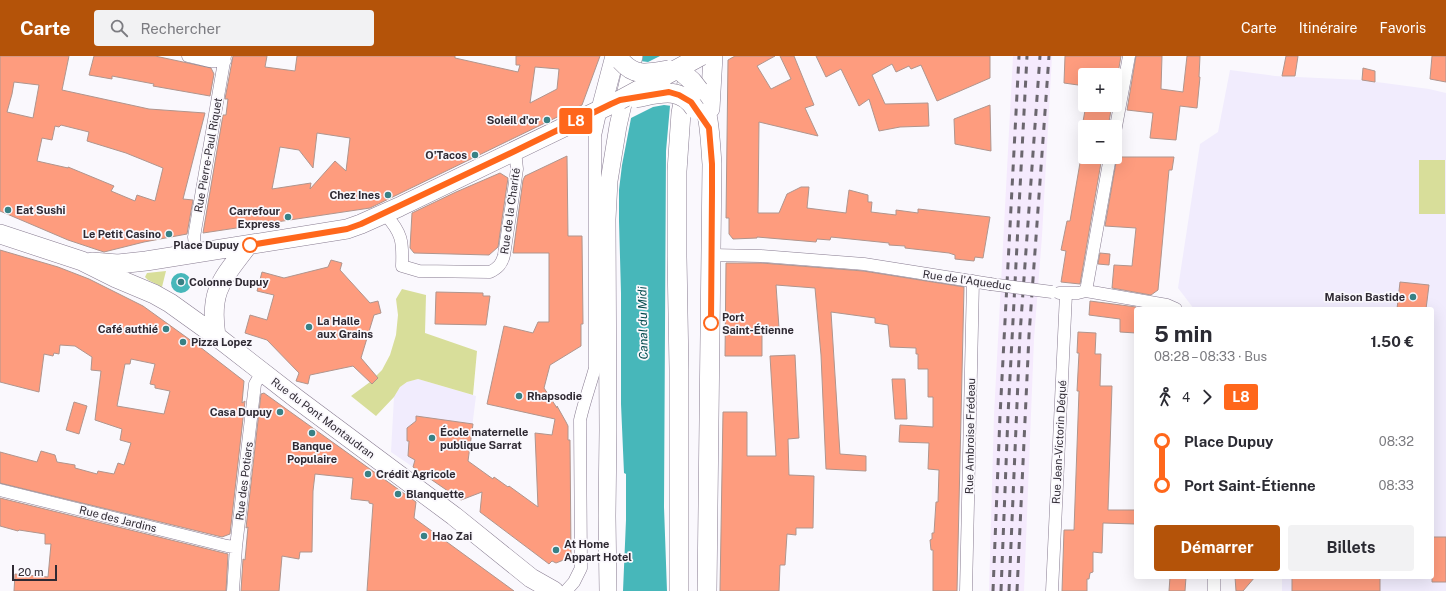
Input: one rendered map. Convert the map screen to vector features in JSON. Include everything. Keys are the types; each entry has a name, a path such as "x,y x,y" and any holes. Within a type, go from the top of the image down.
{"main road":[{"path":"679,591 677,150 681,113 693,56"},
{"path":"0,234 82,261 130,263 196,254 347,229 385,214 620,100 702,56"},
{"path":"709,128 713,56"},
{"path":"622,57 628,68 638,73 678,69 692,81 699,90 704,101 709,128 712,164 712,255 707,591"},
{"path":"601,108 622,57"},
{"path":"608,591 607,219 609,181 618,126 622,57"},
{"path":"620,100 669,92 679,95 691,102 709,128"},
{"path":"216,336 214,309 217,291 222,280 248,245"},
{"name":"Rue du Pont Montaudran","path":"82,261 116,278 154,294 216,336 454,516 531,578 554,591"}],"street":[{"path":"188,56 209,61 225,58"},
{"path":"1117,120 1129,56"},
{"name":"Rue Pierre-Paul Riquet","path":"196,254 194,237 225,58"},
{"path":"566,591 574,582 581,568 580,420 584,401 592,381 595,368 595,136 601,108"},
{"name":"Rue de la Charité","path":"385,214 398,230 400,236 402,266 419,271 490,272 498,268 504,255 517,169 515,151"},
{"path":"1086,291 1109,164"},
{"name":"Rue de l'Aqueduc","path":"712,255 761,256 864,264 990,284 1066,294 1086,291 1168,305 1172,307"},
{"name":"Rue Ambroise Frédeau","path":"966,591 973,281"},
{"name":"Rue Jean-Victorin Déqué","path":"1052,591 1066,294"},
{"name":"Rue des Potiers","path":"233,591 236,547 255,384 262,372"},
{"name":"Rue des Jardins","path":"0,490 236,547"},
{"path":"1214,579 1214,591"}],"shaded area":[{"path":"1013,56 1052,56 1042,236 1034,339 1024,591 989,591 994,415"},
{"path":"1230,70 1275,76 1362,80 1429,89 1446,93 1446,591 1282,591 1282,579 1434,579 1434,307 1192,307 1178,288 1200,144 1218,132"},
{"name":"École maternelle publique Sarrat","path":"418,379 476,396 463,499 461,500 391,452 394,397 400,387 407,382"}],"green space":[{"path":"1419,160 1445,160 1445,214 1419,214"},
{"path":"166,271 162,287 145,277 147,273"},
{"path":"402,289 426,295 425,333 477,351 473,395 418,379 407,382 400,387 394,397 376,416 351,396 370,382 382,370 390,355 396,335 398,315 396,299"}],"water":[{"name":"Canal du Midi","path":"643,56 680,56 670,106 666,151 664,507 667,591 623,591 626,474 624,473 621,404 619,190 622,165"},
{"path":"181,273 188,276 191,283 188,290 181,293 174,290 171,283 174,276"}],"pier":[{"path":"660,56 682,56 672,106 664,105 653,107 629,119 640,61 648,62"}],"building":[{"path":"0,56 69,56 62,90 149,109 205,113 183,199 193,200 187,234 144,242 104,252 68,240 0,211","holes":["14,82 39,85 33,118 7,112","61,125 89,132 87,141 126,153 163,168 155,201 137,195 135,201 111,191 114,186 68,167 37,161 42,138 52,140 55,126 59,127"]},
{"path":"94,56 155,56 211,68 214,74 210,96 153,86 154,84 112,76 112,79 89,75"},
{"path":"233,56 267,56 265,67 295,71 297,56 455,56 455,58 518,72 520,65 516,65 516,56 600,56 582,105 370,208 203,233 223,115 226,115 228,99 225,99","holes":["535,67 559,69 557,89 530,103","317,133 350,138 346,171 335,161 310,189 311,183 272,189 280,147 299,150 313,168"]},
{"path":"735,56 775,56 757,66 771,89 791,79 780,56 794,56 814,105 805,108 818,136 759,122 758,213 779,213 787,194 801,187 809,187 807,208 846,213 849,190 868,195 868,202 872,202 871,212 896,215 896,210 918,213 918,209 990,217 983,258 975,257 974,261 955,259 955,255 949,253 905,248 905,246 889,245 889,243 831,237 830,240 817,239 816,242 757,237 733,239 729,234 729,218 726,218 728,60"},
{"path":"816,56 990,56 990,78 937,101 921,65 911,69 909,66 896,72 892,64 872,75 885,104 928,103 929,126 900,127 879,131 869,99 859,106 841,69 826,77"},
{"path":"1065,56 1121,56 1119,68 1078,68 1078,85 1064,83"},
{"path":"1136,56 1162,56 1161,89 1183,92 1187,56 1200,56 1200,77 1197,108 1180,106 1176,140 1150,138 1153,113 1127,110"},
{"path":"1286,56 1298,56 1295,76 1282,76"},
{"path":"1432,56 1446,56 1446,82 1430,79"},
{"path":"1363,68 1375,71 1375,82 1362,80"},
{"path":"990,105 991,151 955,144 954,119"},
{"path":"1085,112 1111,112 1109,120 1083,120"},
{"name":"Rhapsodie","path":"567,156 568,236 582,236 583,324 581,324 581,346 550,365 544,388 557,408 557,406 568,426 568,440 570,440 571,554 566,554 566,559 556,563 552,561 549,564 480,512 482,492 461,500 413,467 415,460 408,456 409,441 407,441 407,428 416,421 416,416 473,424 468,461 493,479 494,477 508,487 509,486 538,507 535,433 552,435 555,419 487,404 504,326 533,333 538,322 549,322 549,253 513,253 523,180 525,176"},
{"path":"1122,157 1174,157 1172,170 1169,170 1158,290 1151,295 1112,288 1114,265 1132,266 1136,228 1105,226 1116,164 1122,164"},
{"path":"1080,164 1101,164 1080,284 1061,282 1066,251 1061,250 1067,221 1070,221"},
{"path":"500,173 508,178 498,247 489,255 414,253 410,248 412,213"},
{"path":"0,250 58,267 89,279 143,306 244,381 242,403 245,401 230,534 222,537 0,483 0,452 37,462 41,451 55,455 57,462 75,465 75,468 97,474 98,471 114,474 118,463 124,465 131,443 120,440 122,429 95,420 101,371 91,370 92,357 75,346 60,345 59,354 54,353 53,356 44,354 39,392 0,382","holes":["131,359 155,364 150,384 155,385 155,388 170,391 164,414 117,406 125,364 130,364"]},
{"path":"1100,253 1110,254 1109,265 1098,264"},
{"name":"La Halle aux Grains","path":"331,260 342,263 340,270 370,303 378,301 381,313 374,315 361,358 378,378 372,384 353,366 310,375 308,384 296,381 299,373 267,340 245,333 250,315 267,320 274,295 257,291 262,272 284,278 328,267"},
{"path":"726,263 761,263 863,271 964,287 957,591 933,591 933,550 931,550 930,540 932,539 932,533 934,533 936,502 938,502 939,470 928,469 929,443 899,442 900,425 933,427 933,397 928,397 928,369 918,369 918,354 916,354 916,348 890,347 888,325 875,323 875,318 831,312 840,454 866,456 866,471 826,469 821,355 815,288 776,285 779,328 762,329 762,356 725,356"},
{"name":"Maison Bastide","path":"1400,282 1429,285 1426,307 1397,307"},
{"path":"436,292 483,293 483,296 490,296 486,325 435,324"},
{"path":"1090,301 1136,307 1134,307 1134,333 1120,332 1120,319 1089,315"},
{"path":"1078,332 1096,333 1095,354 1101,354 1100,386 1112,386 1108,510 1134,510 1134,524 1103,523 1102,553 1093,552 1093,572 1090,573 1089,579 1087,579 1087,591 1062,591 1064,530 1074,530 1079,391 1077,391 1079,353 1077,353"},
{"path":"795,355 799,438 788,439 789,475 814,476 813,528 796,528 796,535 787,534 785,565 780,565 779,591 720,591 723,412 747,412 747,456 776,456 770,356"},
{"path":"892,379 905,379 907,419 895,419"},
{"path":"264,393 416,502 414,518 514,591 367,591 373,504 369,503 369,501 351,499 353,478 315,474 313,491 312,552 300,552 299,559 282,556 279,591 241,591 243,559 245,560 248,527 246,528 261,394"},
{"path":"74,402 87,406 79,434 66,430"},
{"path":"0,498 228,554 226,591 14,591 15,574 48,577 51,544 45,544 45,534 18,531 0,526"},
{"path":"1434,537 1446,537 1446,582 1432,582 1432,579 1434,579"},
{"path":"1170,579 1186,579 1185,591 1169,591"},
{"path":"1235,579 1253,579 1243,591 1236,591"},
{"path":"1292,579 1380,579 1380,591 1292,591"}],"railway":[{"path":"993,591 1000,416 1019,56"},
{"path":"1001,591 1008,415 1027,56"},
{"path":"1009,591 1020,334 1040,56"},
{"path":"1017,591 1029,335 1049,56"}],"bus line":[{"name":"L8","path":"250,245 347,229 361,224 515,151 601,108 620,100 669,92 679,95 691,102 709,128 712,164 711,323"}],"place":[{"name":"Soleil d'or","path":"547,120"},
{"name":"O'Tacos","path":"475,155"},
{"name":"Chez Ines","path":"388,195"},
{"name":"Eat Sushi","path":"8,210"},
{"name":"Carrefour Express","path":"288,217"},
{"name":"Le Petit Casino","path":"169,234"},
{"name":"Place Dupuy","path":"250,245"},
{"name":"Colonne Dupuy","path":"181,282"},
{"name":"Maison Bastide","path":"1413,297"},
{"name":"Port Saint-Étienne","path":"711,323"},
{"name":"La Halle aux Grains","path":"309,327"},
{"name":"Café authié","path":"166,329"},
{"name":"Pizza Lopez","path":"183,342"},
{"name":"Rhapsodie","path":"519,396"},
{"name":"Casa Dupuy","path":"280,412"},
{"name":"Banque Populaire","path":"312,433"},
{"name":"École maternelle publique Sarrat","path":"432,438"},
{"name":"Crédit Agricole","path":"368,474"},
{"name":"Blanquette","path":"398,494"},
{"name":"Hao Zai","path":"424,536"},
{"name":"At Home Appart Hotel","path":"556,550"}]}
